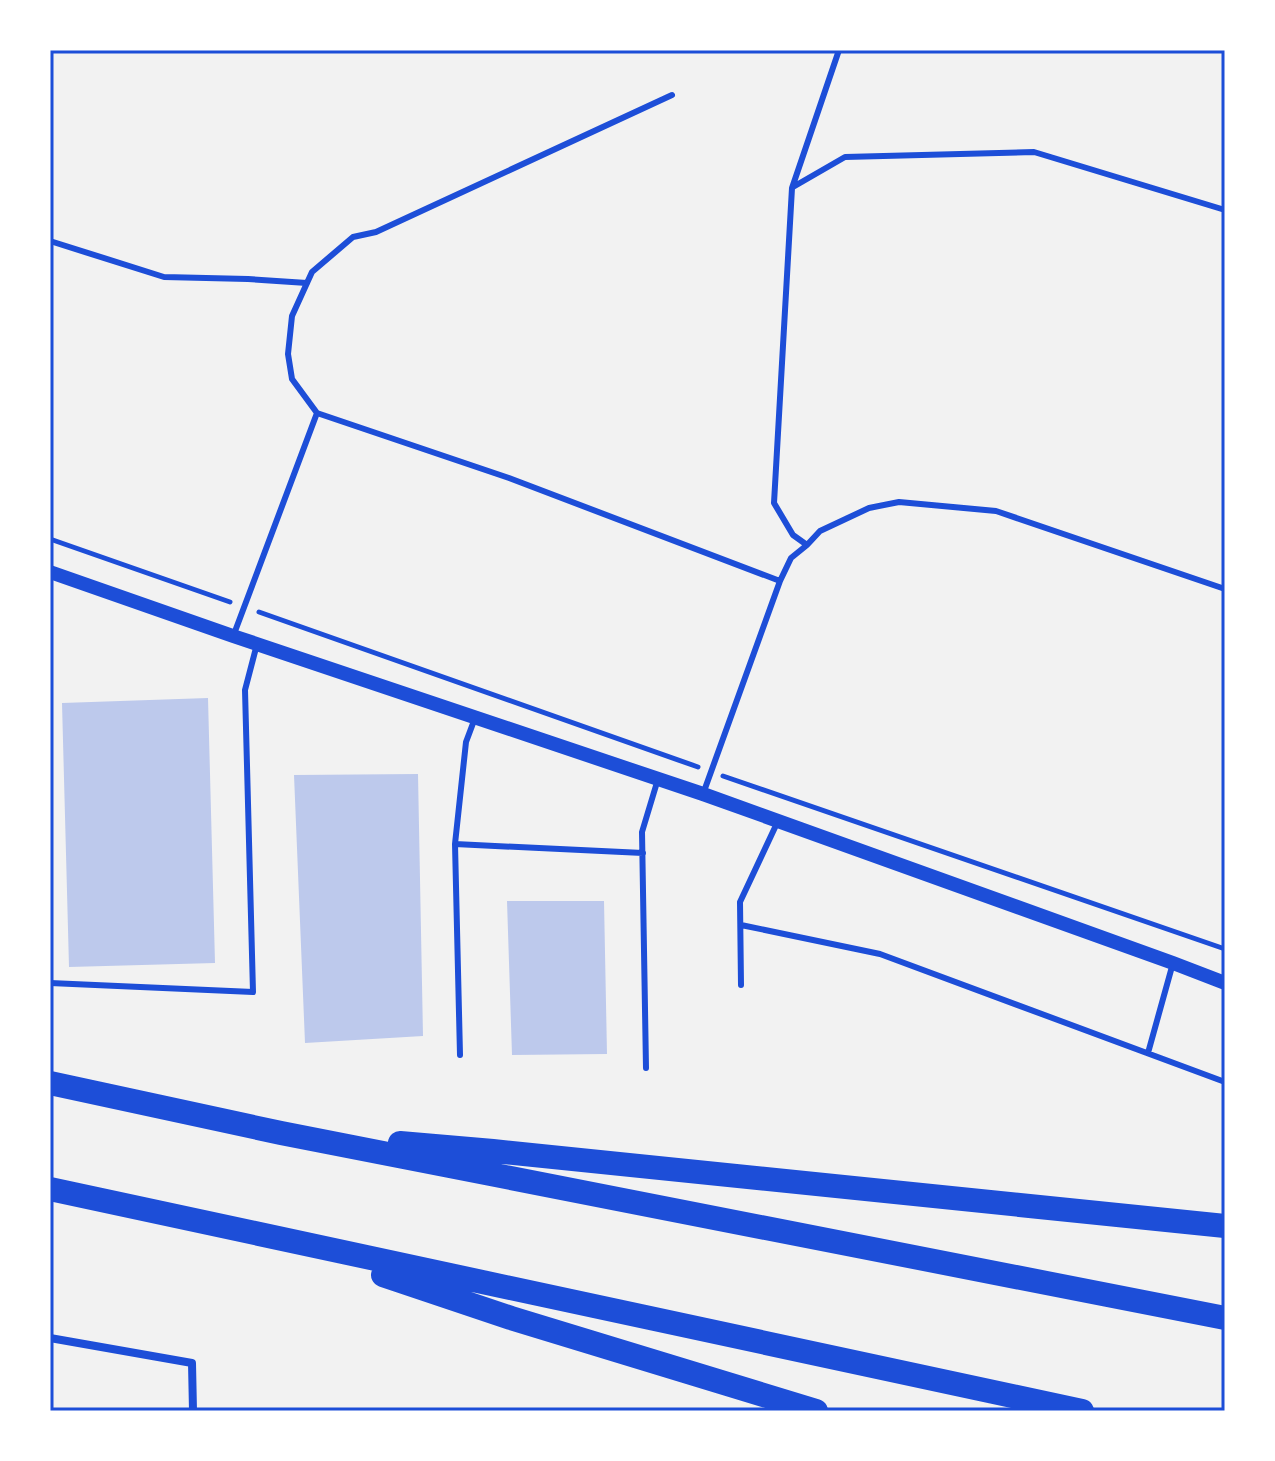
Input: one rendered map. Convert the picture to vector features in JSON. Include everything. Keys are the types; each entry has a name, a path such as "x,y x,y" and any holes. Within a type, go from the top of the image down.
{"highway":[{"path":"50,1083 281,1133 1225,1318"},
{"path":"281,1133 493,1151 1225,1226"},
{"path":"50,1189 1082,1411"},
{"path":"267,1236 511,1318 816,1411"}],"street":[{"path":"50,572 703,794 1225,983"},
{"path":"1173,963 1225,977"},
{"path":"50,1338 192,1363 193,1411"}],"lane":[{"path":"807,545 793,535 774,503 792,188 839,50"},
{"path":"672,95 376,232 353,237 312,272 292,316 288,354 292,379 317,413 509,478 780,581"},
{"path":"792,188 845,157 1034,152 1225,210"},
{"path":"50,241 164,277 307,283"},
{"path":"233,636 317,413"},
{"path":"703,794 791,558 820,531 869,508 899,502 996,511 1225,589"},
{"path":"50,983 253,992 245,690 257,644"},
{"path":"460,1055 455,844 466,742 475,718"},
{"path":"646,1068 642,832 658,779"},
{"path":"741,985 740,902 778,821"},
{"path":"455,844 643,853"},
{"path":"741,925 880,954 1225,1082"},
{"path":"1148,1053 1173,963"}],"path":[{"path":"50,539 1225,949"}],"building":[{"path":"208,698 215,963 69,967 62,703"},
{"path":"418,774 423,1036 305,1043 294,775"},
{"path":"507,901 604,901 607,1054 512,1055"}]}
